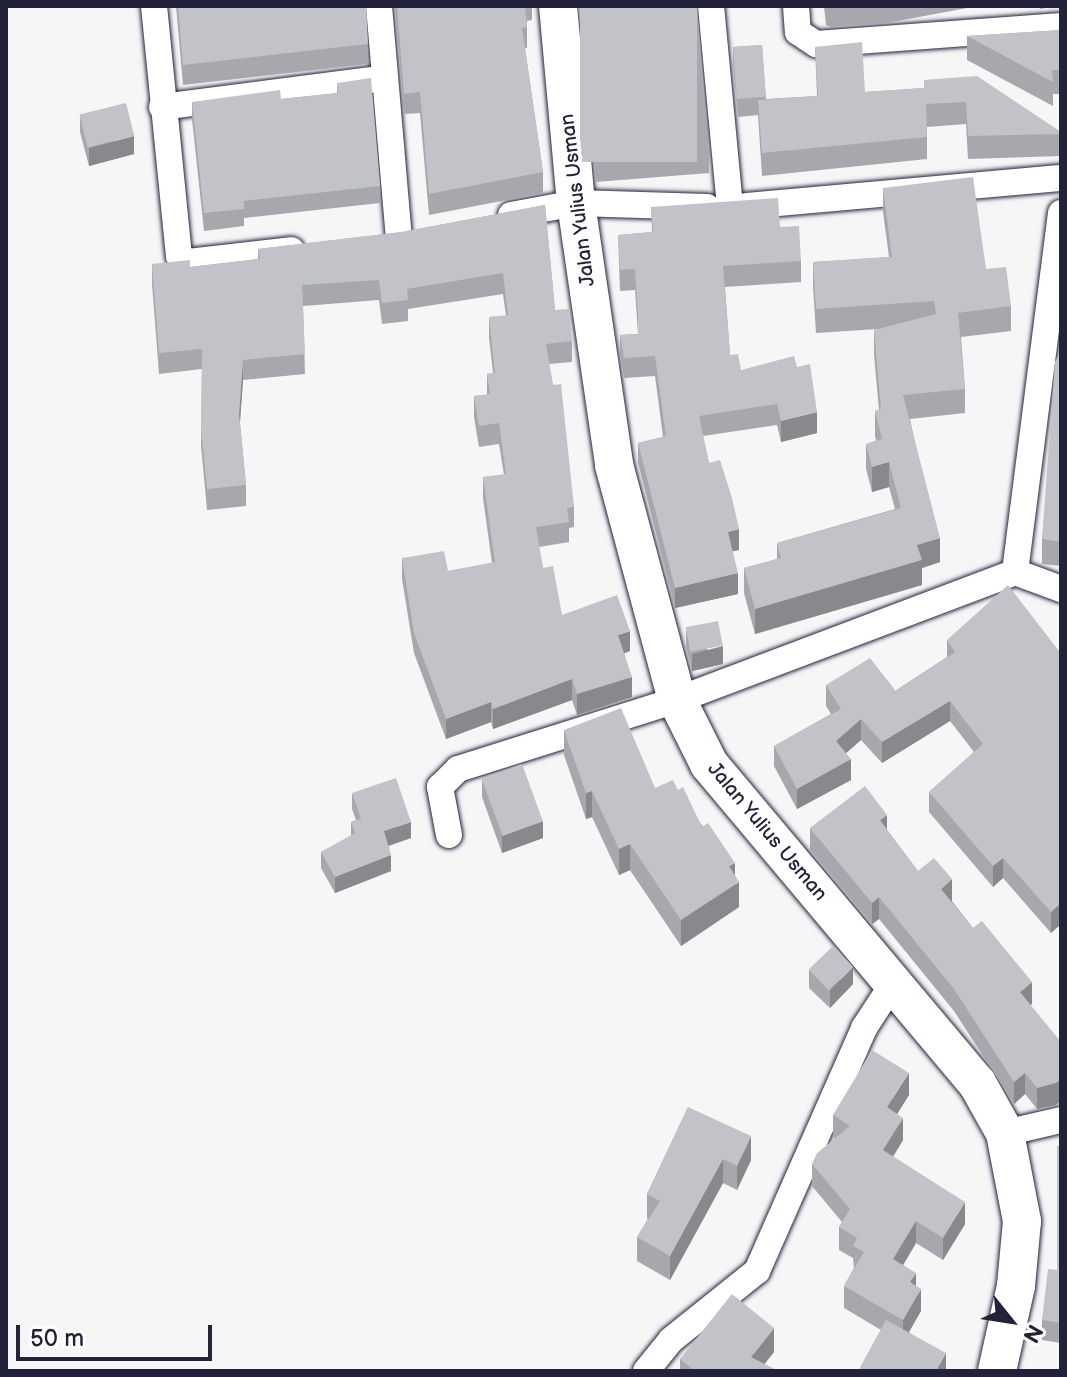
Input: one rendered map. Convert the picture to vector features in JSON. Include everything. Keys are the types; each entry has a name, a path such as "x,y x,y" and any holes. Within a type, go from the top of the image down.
{"street":[{"path":"154,6 162,107 182,259 322,246"},
{"path":"379,6 399,237"},
{"name":"Jalan Yulius Usman","path":"558,6 576,203 614,465 677,700 709,764 977,1083 1005,1133 1022,1221 1016,1286 997,1371"},
{"path":"711,6 730,207"},
{"path":"796,6 798,32 816,44 1061,26"},
{"path":"162,107 385,78"},
{"path":"487,220 576,203 730,207 1061,178"},
{"path":"1015,572 1061,213"},
{"path":"368,240 428,231"},
{"path":"449,835 440,801 445,777 526,745 677,700 1015,572 1061,589"},
{"path":"646,1371 671,1340 757,1271 864,1028 894,982"},
{"path":"1005,1133 1061,1120"}],"building":[{"path":"178,6 366,6 368,44 183,65"},
{"path":"397,6 525,6 527,27 522,28 543,172 429,194 420,92 404,94"},
{"path":"580,6 697,6 697,162 580,162"},
{"path":"1061,30 1061,70 1052,70 1053,82 967,36"},
{"path":"862,42 865,92 924,88 924,80 977,76 1061,134 968,136 966,102 926,104 927,137 762,153 758,100 818,96 815,47"},
{"path":"762,45 766,97 737,99 733,47"},
{"path":"371,78 380,186 244,201 244,209 204,213 192,102 280,90 281,99 338,93 337,83"},
{"path":"126,103 134,136 88,148 79,115"},
{"path":"973,177 986,269 1006,267 1011,306 958,313 965,389 903,395 940,538 917,545 922,560 755,609 744,568 781,558 777,543 901,508 889,462 872,467 866,444 882,439 875,411 881,409 874,330 936,314 934,301 816,309 813,262 892,257 883,188"},
{"path":"778,198 780,227 799,226 801,261 723,266 730,355 738,354 741,370 794,356 797,367 810,364 817,412 781,421 777,404 699,416 709,463 720,460 732,498 739,529 728,532 738,573 675,588 638,443 666,436 655,356 624,358 620,335 638,334 638,317 635,269 620,270 618,235 653,232 651,207"},
{"path":"545,205 555,310 569,309 572,341 546,344 553,385 561,384 574,507 567,508 569,522 536,527 543,568 553,566 562,615 617,595 630,631 618,635 632,677 577,694 572,679 493,709 491,702 446,719 414,633 402,558 444,551 448,571 495,562 483,477 506,474 499,423 479,426 474,396 490,394 487,374 495,373 489,317 508,315 503,273 407,289 408,300 382,303 379,280 302,285 305,354 243,360 239,414 246,485 207,489 201,426 202,349 159,353 152,264 190,260 190,267 260,259 258,249 402,232"},
{"path":"1061,351 1061,542 1042,539 1055,362"},
{"path":"1008,585 1061,650 1061,903 1051,912 1003,858 993,866 929,792 983,744 950,701 882,742 861,719 836,741 851,759 797,789 774,746 841,709 826,685 870,658 895,690 891,694 955,652 947,640"},
{"path":"718,621 723,646 690,652 686,627"},
{"path":"621,708 655,788 673,780 678,790 683,787 702,827 708,823 735,863 729,866 739,882 681,920 630,844 619,849 592,791 586,793 564,730"},
{"path":"522,764 543,821 502,836 482,779"},
{"path":"396,778 411,822 384,831 391,855 335,877 321,852 355,833 351,822 361,819 352,793"},
{"path":"865,786 887,815 880,820 918,871 934,858 952,879 941,889 973,928 982,921 1032,982 1020,992 1061,1042 1061,1079 1056,1083 1037,1088 1025,1073 1014,1082 954,989 879,897 872,903 810,828"},
{"path":"833,946 853,967 829,990 809,970"},
{"path":"872,1050 909,1073 887,1107 903,1118 883,1150 965,1202 943,1238 916,1221 893,1259 916,1273 910,1282 921,1289 903,1320 844,1286 864,1252 853,1246 857,1238 839,1227 850,1209 812,1164 817,1153 850,1126 833,1115"},
{"path":"688,1107 751,1136 737,1166 723,1159 670,1256 637,1237 660,1201 647,1194"},
{"path":"1057,1146 1061,1146 1061,1323 1042,1320 1048,1269 1057,1270"},
{"path":"732,1294 774,1328 751,1357 778,1371 695,1371 680,1359"},
{"path":"886,1320 946,1353 936,1371 858,1371"}]}
